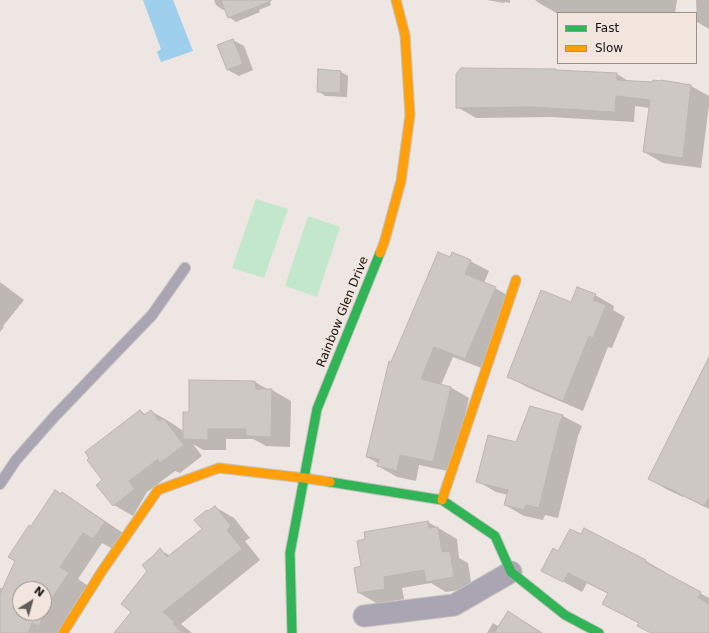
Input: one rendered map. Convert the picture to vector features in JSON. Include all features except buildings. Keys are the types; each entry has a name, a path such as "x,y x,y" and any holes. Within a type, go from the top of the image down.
{"street":[{"name":"Rainbow Glen Drive","path":"292,633 290,553 317,409 384,243 401,181 410,115 405,35 396,0"},
{"path":"442,500 516,280"},
{"path":"63,633 102,571 158,490 219,468 304,478 442,500 495,536 511,572 565,615 599,633"},
{"path":"364,616 454,605 511,572"}],"lane":[{"path":"0,484 16,460 49,422 152,315 185,268"}],"green space":[{"path":"256,199 288,209 264,278 232,268"},
{"path":"308,216 340,227 317,297 285,286"}],"water":[{"path":"143,0 173,0 193,51 161,62 157,52 161,49"}],"traffic: fast":[{"path":"292,633 290,553 317,409 380,253"},
{"path":"330,482 442,500 495,536 511,572 565,615 599,633"}],"traffic: slow":[{"path":"380,253 401,181 410,115 405,35 396,0"},
{"path":"442,500 516,280"},
{"path":"63,633 102,571 158,490 219,468 330,482"}]}
